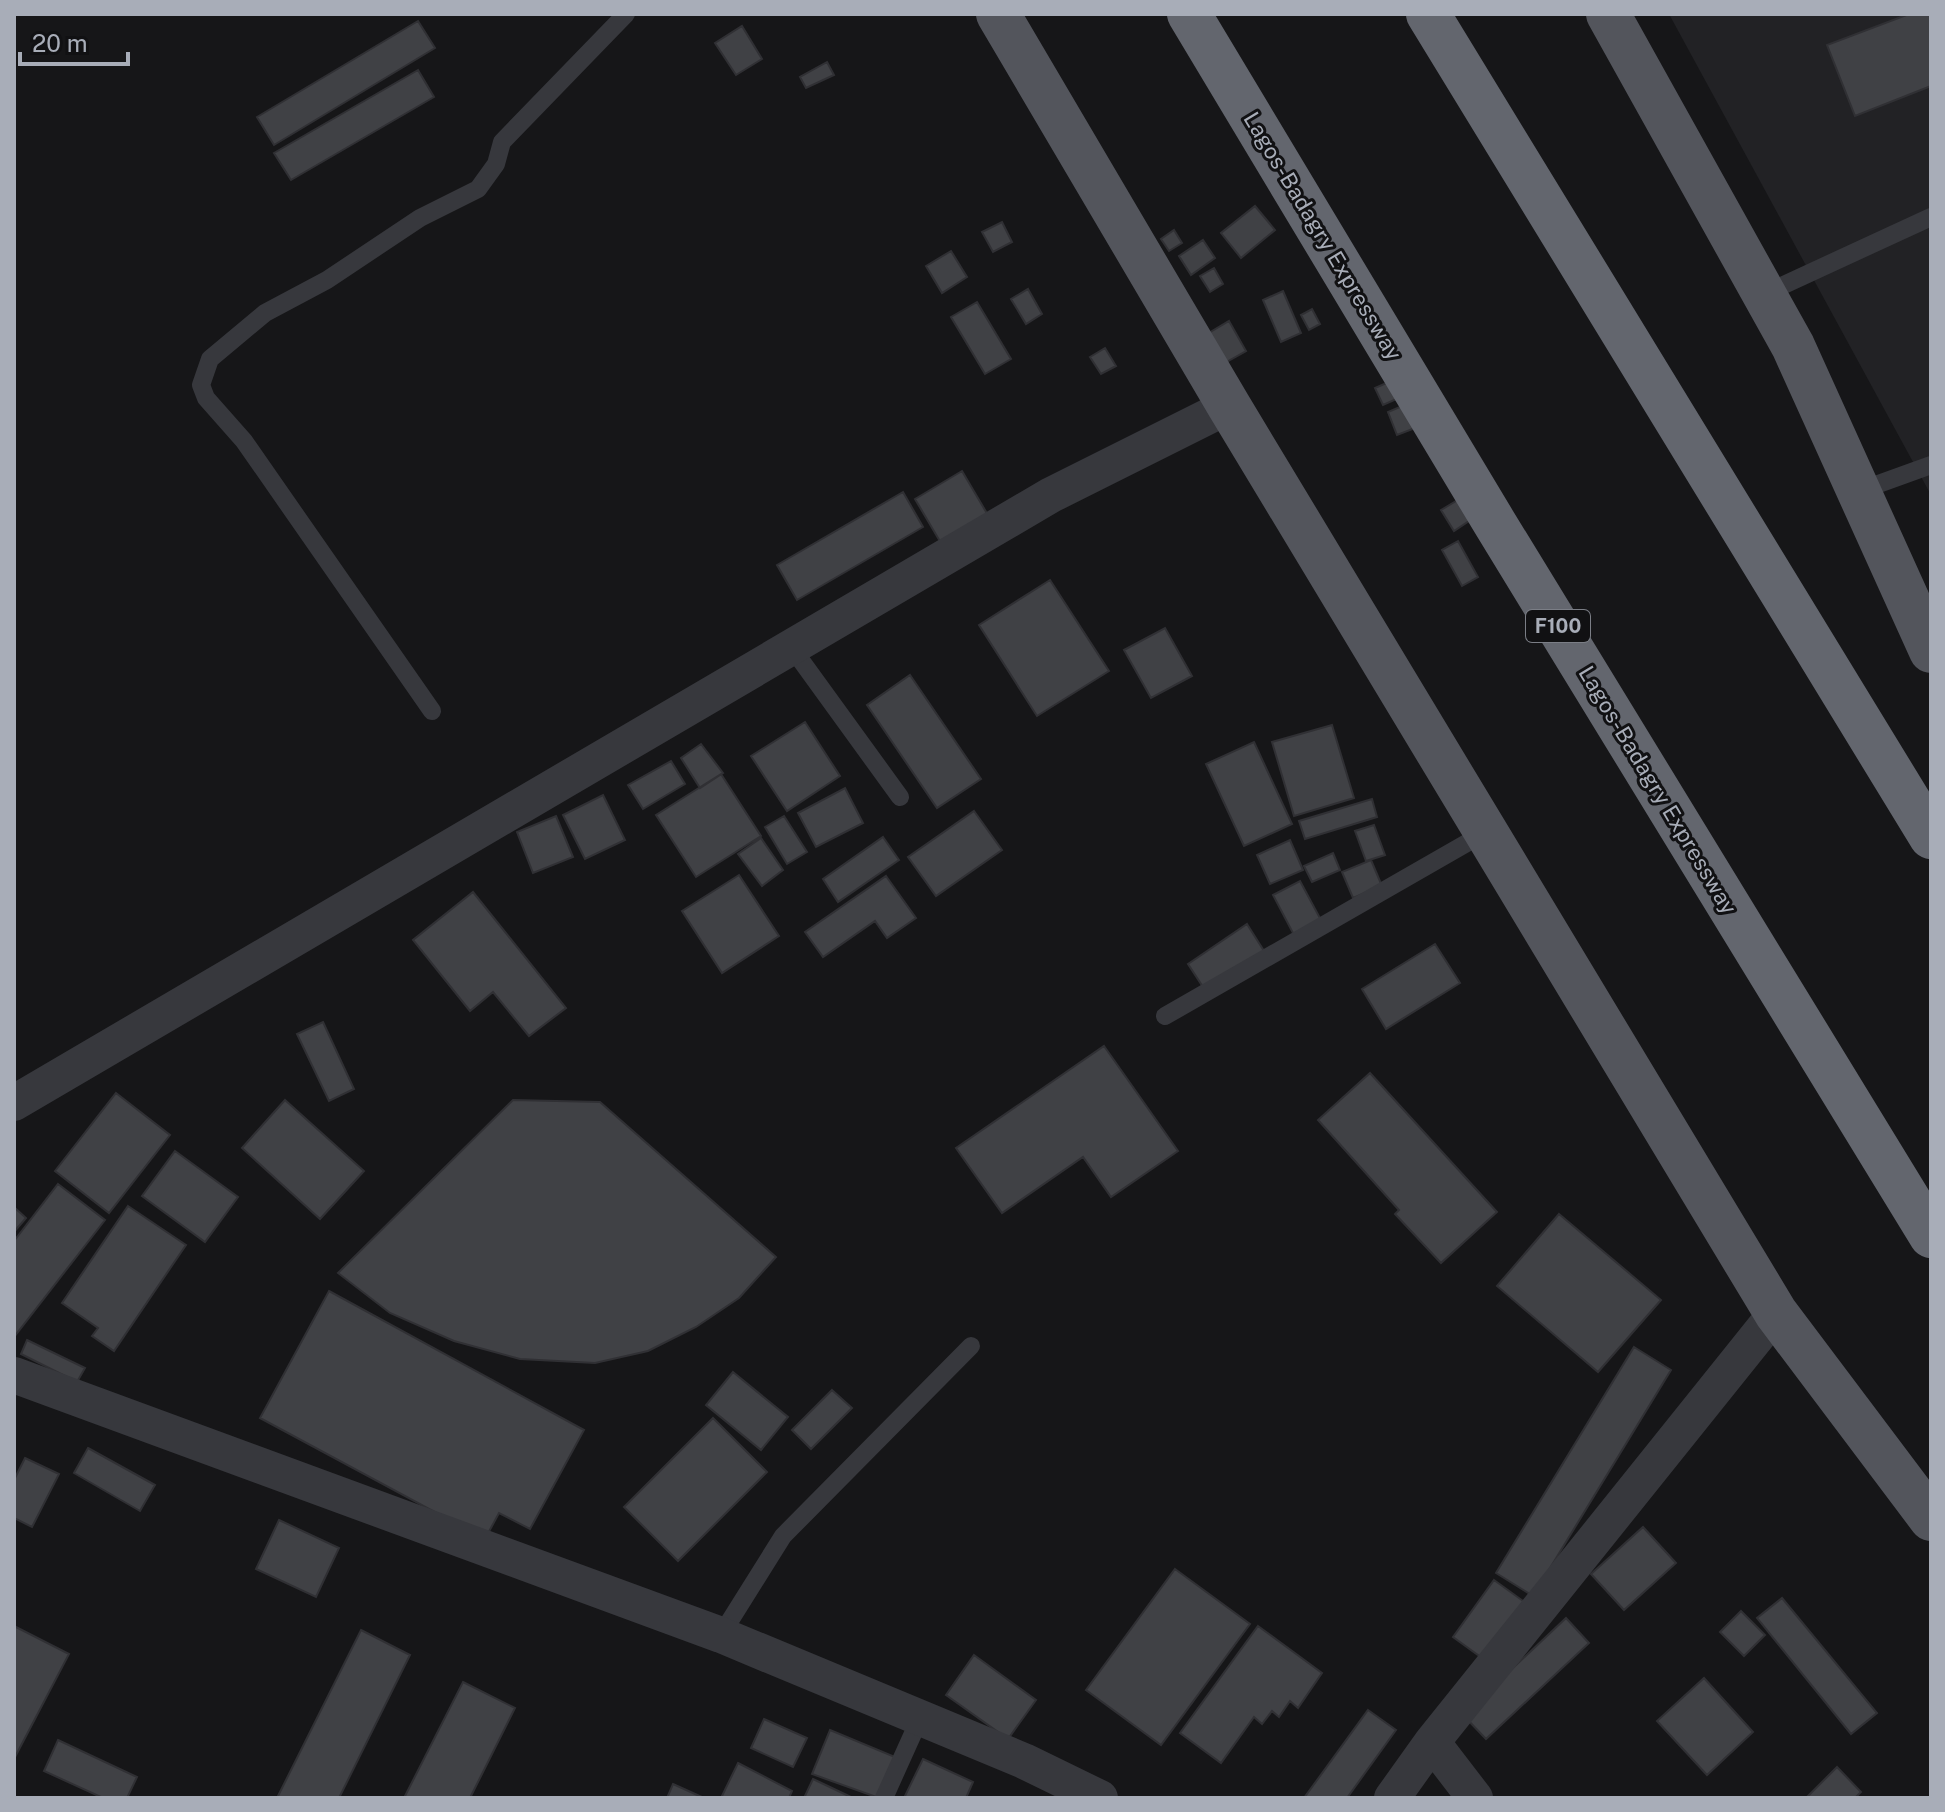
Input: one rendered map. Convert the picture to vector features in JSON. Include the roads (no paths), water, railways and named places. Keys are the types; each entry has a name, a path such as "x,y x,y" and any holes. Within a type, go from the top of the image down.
{"highway":[{"name":"Lagos-Badagry Expressway","path":"1189,14 1931,1236"},
{"path":"1428,14 1931,837"}],"main road":[{"path":"998,14 1229,406 1776,1313 1931,1519"},
{"path":"1608,14 1793,346 1931,651"}],"street":[{"path":"14,1103 1051,495 1229,406"},
{"path":"1392,1798 1432,1742 1776,1313"},
{"path":"14,1375 721,1635 1024,1761 1098,1798"},
{"path":"1432,1742 1475,1798"}],"lane":[{"path":"432,711 244,441 206,398 201,385 203,373 219,348 265,313 327,280 420,218 478,189 496,164 502,142 626,14"},
{"path":"1764,294 1931,217"},
{"path":"1859,491 1931,465"},
{"path":"792,648 900,797"},
{"path":"1165,1016 1486,832"},
{"path":"721,1635 783,1536 971,1346"},
{"path":"884,1798 920,1718"}]}
